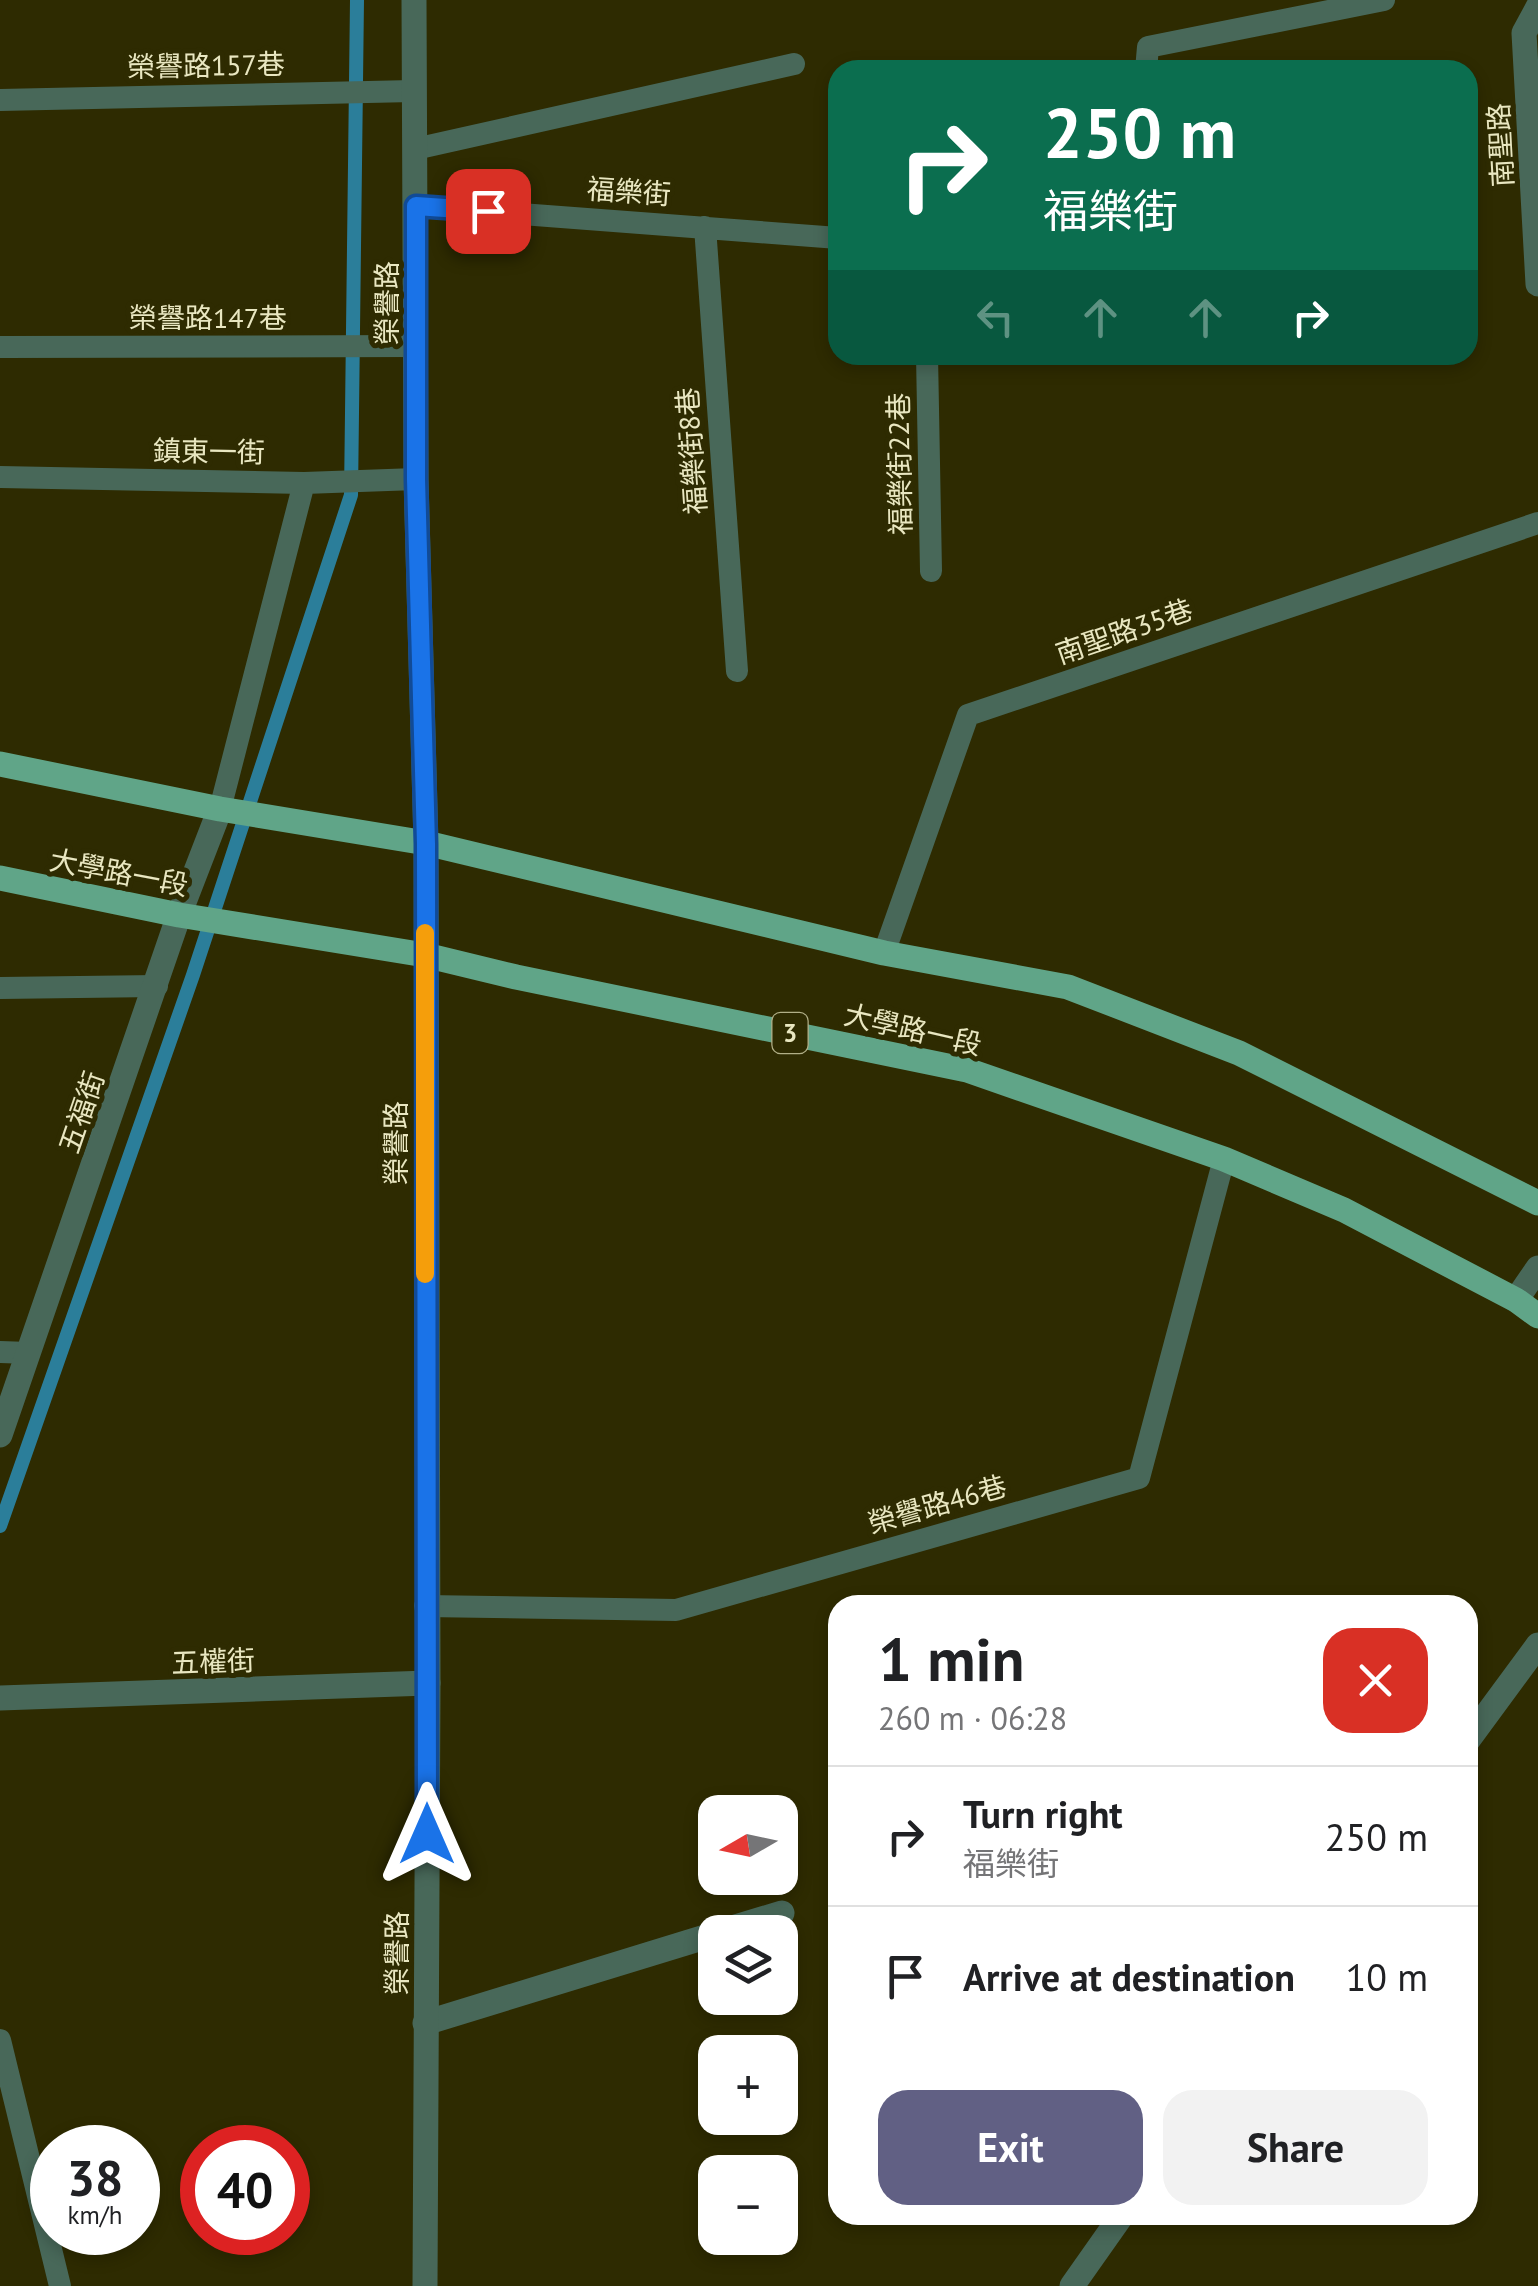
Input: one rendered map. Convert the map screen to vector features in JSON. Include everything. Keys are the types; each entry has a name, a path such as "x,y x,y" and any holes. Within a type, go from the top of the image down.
{"main road":[{"path":"0,764 220,809 426,844 884,953 1068,988 1239,1053 1538,1203"},
{"name":"大學路一段","path":"0,878 179,915 425,956 967,1070 1224,1159 1344,1210 1516,1300 1538,1316"}],"street":[{"name":"榮譽路","path":"414,0 416,479 426,844 425,2286"},
{"name":"南聖路","path":"1538,7 1524,33 1538,284"},
{"name":"五福街","path":"0,1435 179,915 220,809"},
{"path":"1516,1300 1538,1268"},
{"path":"1478,1726 1538,1645"},
{"name":"五權街","path":"0,1698 428,1683"},
{"path":"776,1915 782,1913"},
{"path":"425,2023 698,1939"},
{"path":"1072,2286 1115,2225"}],"lane":[{"path":"1147,60 1148,47 1384,0"},
{"path":"415,149 794,64"},
{"name":"榮譽路157巷","path":"0,100 413,91"},
{"name":"福樂街","path":"416,206 828,237"},
{"name":"福樂街8巷","path":"705,227 738,671"},
{"name":"榮譽路147巷","path":"0,347 416,346"},
{"name":"福樂街22巷","path":"927,365 931,571"},
{"name":"鎮東一街","path":"0,477 304,483 416,479"},
{"path":"220,809 304,483"},
{"name":"南聖路35巷","path":"884,953 968,715 1538,524"},
{"path":"0,988 156,986"},
{"name":"榮譽路46巷","path":"425,1606 676,1610 1139,1478 1224,1159"},
{"path":"0,1352 29,1353"},
{"path":"0,2040 60,2286"}],"waterway":[{"path":"0,1526 193,975 351,495 357,0"}],"slow traffic":[{"path":"425,933 425,1274"}],"route":[{"path":"427,1834 426,844 416,479 416,206 488,211"}]}
